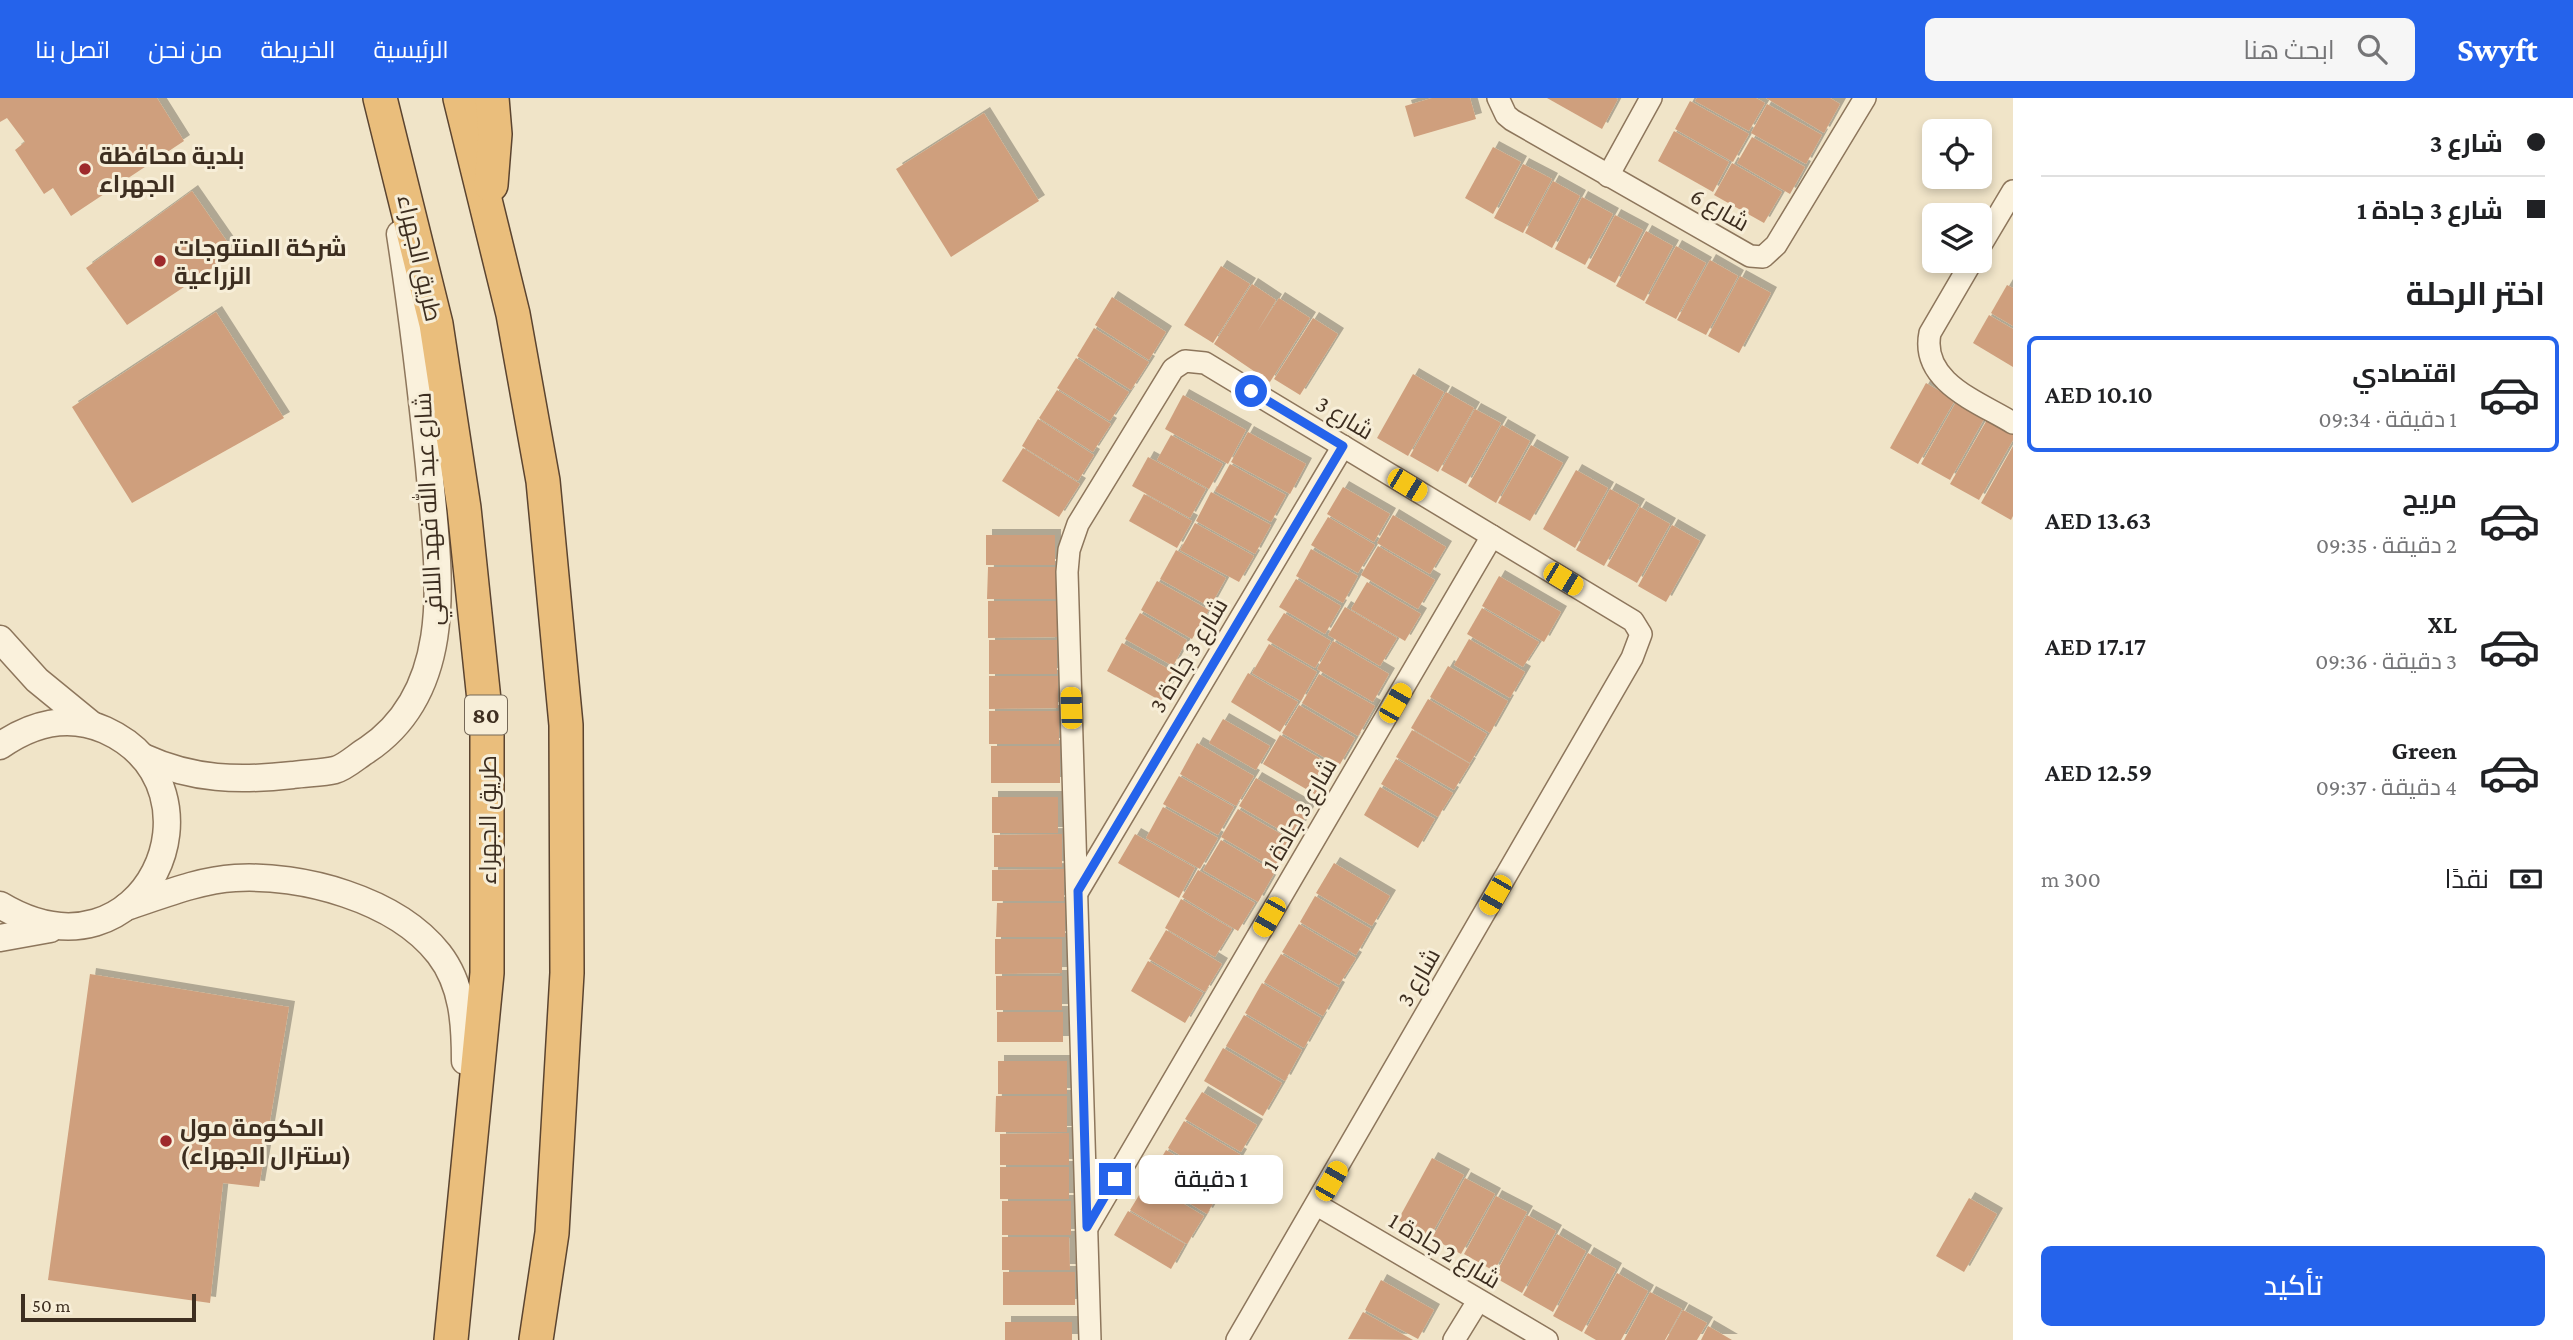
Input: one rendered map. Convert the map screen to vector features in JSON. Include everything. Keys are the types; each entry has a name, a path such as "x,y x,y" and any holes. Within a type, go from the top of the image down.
{"highway":[{"name":"طريق الجهراء","path":"379,98 436,324 464,508 487,729 487,973 451,1340"},
{"path":"460,98 513,314 543,481 566,725 567,973 552,1233 536,1340"},
{"path":"488,212 495,134 492,98"}],"street":[{"name":"شارع عبد الله فهد اللافي","path":"143,757 173,771 195,776 243,780 337,770 380,741 411,708 429,667 439,617 432,499 417,344 379,98"},
{"name":"شارع 6","path":"1498,98 1506,115 1512,120 1750,256 1763,257 1776,245 1865,98"},
{"path":"1608,176 1651,98"},
{"path":"1992,226 2013,191"},
{"path":"1965,273 1930,333 1930,358 1947,383 2013,423"},
{"name":"شارع 3","path":"1090,1340 1067,572 1069,550 1078,524 1173,369 1185,361 1205,363 1633,621 1641,634 1632,658 1237,1340"},
{"name":"شارع 3 جادة 3","path":"1078,891 1343,446"},
{"name":"شارع 3 جادة 1","path":"1087,1227 1493,536"},
{"path":"0,639 37,680 92,725 120,737 143,757 160,786 168,819 164,852 150,883 126,907 105,920 82,926 0,938"},
{"path":"0,746 22,730 57,722 92,725"},
{"path":"126,907 233,878 289,879 341,891 417,933 444,964 465,1017 463,1212"},
{"path":"0,905 26,921 57,928"},
{"name":"شارع 2 جادة 1","path":"1317,1205 1547,1340"},
{"path":"1454,1340 1478,1301"}],"building":[{"name":"بلدية محافظة الجهراء","path":"0,98 157,98 184,141 71,216 53,188 44,194 15,150 25,142 7,118 0,122"},
{"path":"1432,98 1470,98 1476,119 1414,137 1405,106"},
{"path":"1547,98 1616,98 1618,99 1602,129"},
{"path":"1697,98 1756,98 1765,103 1749,131 1695,101"},
{"path":"1766,98 1830,98 1840,104 1824,133"},
{"path":"1690,101 1749,134 1733,162 1675,129"},
{"path":"1767,104 1822,135 1806,164 1751,133"},
{"path":"984,113 1039,201 951,257 896,169"},
{"path":"1674,131 1729,162 1713,192 1658,161"},
{"path":"1752,137 1805,167 1790,194 1737,163"},
{"path":"1493,147 1521,162 1493,214 1465,198"},
{"path":"1732,163 1782,192 1764,223 1714,195"},
{"path":"1523,164 1552,179 1523,233 1494,218"},
{"path":"1553,181 1580,196 1552,248 1525,233"},
{"name":"شركة المنتوجات الزراعية","path":"192,191 235,253 127,325 86,268"},
{"path":"1582,197 1613,214 1585,265 1555,249"},
{"path":"1615,215 1643,230 1615,283 1587,268"},
{"path":"1646,231 1673,246 1644,301 1616,286"},
{"path":"1676,246 1706,263 1676,319 1645,303"},
{"path":"1710,260 1738,276 1706,335 1677,320"},
{"path":"1221,266 1250,284 1213,343 1184,325"},
{"path":"1740,276 1771,293 1739,353 1708,336"},
{"path":"1252,284 1276,300 1257,332 1279,298 1310,318 1270,382 1214,344"},
{"path":"2007,285 2013,288 2013,326 1991,313"},
{"path":"1112,297 1166,332 1149,360 1095,325"},
{"path":"216,312 284,418 132,503 72,407"},
{"path":"1989,315 2013,329 2013,367 1973,343"},
{"path":"1313,318 1338,334 1300,395 1274,379"},
{"path":"1094,328 1149,362 1131,390 1077,356"},
{"path":"1076,358 1129,392 1110,421 1057,388"},
{"path":"1413,374 1444,392 1408,456 1377,438"},
{"path":"1926,383 1955,400 1918,464 1890,448"},
{"path":"1057,390 1111,424 1093,452 1039,418"},
{"path":"1446,392 1474,408 1438,472 1410,456"},
{"path":"1183,395 1246,430 1228,464 1165,429"},
{"path":"1956,402 1984,419 1950,480 1921,464"},
{"path":"1475,409 1501,423 1466,484 1441,470"},
{"path":"1988,418 2013,432 2013,440 1979,500 1950,484"},
{"path":"1038,419 1094,455 1078,481 1022,446"},
{"path":"1502,425 1530,441 1496,503 1468,486"},
{"path":"1248,432 1306,464 1290,494 1231,462"},
{"path":"1171,435 1223,464 1209,489 1157,460"},
{"path":"1531,445 1563,463 1530,521 1498,503"},
{"path":"2013,446 2013,516 2011,520 1981,503"},
{"path":"1023,448 1080,484 1059,517 1002,481"},
{"path":"1148,457 1206,489 1190,518 1132,486"},
{"path":"1230,464 1286,495 1271,522 1215,491"},
{"path":"1576,470 1608,488 1575,548 1543,529"},
{"path":"1343,487 1390,514 1374,542 1327,514"},
{"path":"1610,489 1639,505 1604,566 1576,550"},
{"path":"1211,492 1271,525 1255,554 1196,521"},
{"path":"1144,494 1192,521 1177,548 1129,521"},
{"path":"1640,507 1670,524 1637,583 1607,566"},
{"path":"1393,515 1446,547 1430,574 1377,543"},
{"path":"1328,517 1375,545 1358,573 1311,545"},
{"path":"1195,523 1254,556 1239,582 1180,550"},
{"path":"1672,525 1700,541 1666,602 1638,586"},
{"path":"986,535 1055,535 1055,565 986,565"},
{"path":"1378,546 1435,580 1418,609 1361,575"},
{"path":"1311,549 1358,576 1343,603 1296,576"},
{"path":"1176,550 1226,578 1210,607 1160,579"},
{"path":"988,567 1056,567 1056,599 987,599"},
{"path":"1499,576 1561,612 1544,642 1482,606"},
{"path":"1296,579 1341,606 1325,634 1279,607"},
{"path":"1157,581 1209,610 1192,639 1141,610"},
{"path":"1367,582 1421,614 1405,641 1351,609"},
{"path":"988,601 1057,601 1057,637 988,638"},
{"path":"1345,607 1397,638 1380,666 1328,635"},
{"path":"1482,608 1539,642 1523,667 1467,634"},
{"path":"1140,613 1187,640 1173,666 1125,639"},
{"path":"1284,613 1331,641 1315,668 1267,640"},
{"path":"1469,639 1525,672 1510,698 1454,665"},
{"path":"989,640 1057,640 1057,674 989,674"},
{"path":"1333,641 1389,674 1373,702 1317,669"},
{"path":"1122,643 1176,673 1161,701 1107,671"},
{"path":"1269,644 1317,672 1301,701 1252,673"},
{"path":"1448,666 1508,701 1490,733 1430,697"},
{"path":"1248,673 1298,702 1280,732 1231,702"},
{"path":"1319,674 1375,706 1358,736 1302,703"},
{"path":"989,676 1058,676 1058,708 989,709"},
{"path":"1428,699 1487,734 1470,763 1411,728"},
{"path":"1299,705 1355,738 1339,766 1282,733"},
{"path":"989,711 1059,711 1059,744 989,744"},
{"path":"1223,719 1270,746 1256,770 1209,743"},
{"path":"1412,730 1470,764 1454,790 1396,757"},
{"path":"1280,735 1335,767 1318,796 1263,764"},
{"path":"1197,743 1254,776 1236,806 1180,774"},
{"path":"991,746 1060,746 1060,783 991,783"},
{"path":"1396,759 1453,793 1438,817 1381,784"},
{"path":"1179,776 1234,807 1218,835 1163,804"},
{"path":"1256,778 1310,809 1294,838 1239,806"},
{"path":"1380,787 1435,819 1418,848 1364,815"},
{"path":"992,797 1058,797 1058,833 992,833"},
{"path":"1163,807 1218,838 1200,869 1146,838"},
{"path":"1238,809 1291,840 1274,868 1221,837"},
{"path":"1062,834 1062,867 994,867 994,835"},
{"path":"1135,834 1195,868 1179,898 1118,863"},
{"path":"1221,840 1275,872 1258,902 1203,870"},
{"path":"1334,863 1390,896 1372,926 1316,893"},
{"path":"1064,869 1064,901 992,901 992,870"},
{"path":"1198,870 1255,903 1238,931 1182,897"},
{"path":"1315,896 1371,929 1356,955 1300,922"},
{"path":"1181,899 1232,929 1215,957 1165,928"},
{"path":"997,903 1065,903 1065,937 996,937"},
{"path":"1299,924 1356,958 1339,985 1282,952"},
{"path":"1166,930 1222,964 1205,992 1149,959"},
{"path":"995,939 1062,939 1062,973 995,974"},
{"path":"1281,954 1339,988 1323,1016 1264,982"},
{"path":"1148,961 1203,993 1185,1023 1131,991"},
{"name":"الحكومة مول (سنترال الجهراء)","path":"90,974 289,1007 259,1187 223,1183 210,1303 48,1280"},
{"path":"996,976 1062,976 1062,1010 996,1010"},
{"path":"1262,983 1321,1018 1304,1048 1245,1013"},
{"path":"997,1012 1063,1012 1063,1042 997,1042"},
{"path":"1244,1015 1302,1050 1285,1081 1226,1046"},
{"path":"1223,1048 1282,1083 1263,1116 1204,1081"},
{"path":"998,1061 1067,1061 1067,1094 998,1094"},
{"path":"1202,1092 1257,1125 1241,1152 1185,1119"},
{"path":"996,1096 1067,1096 1067,1132 995,1132"},
{"path":"1184,1121 1241,1155 1225,1182 1168,1148"},
{"path":"1069,1133 1069,1165 1000,1165 1000,1134"},
{"path":"1166,1150 1224,1184 1207,1214 1149,1179"},
{"path":"1432,1158 1464,1175 1430,1237 1398,1220"},
{"path":"1000,1167 1069,1167 1069,1199 1000,1199"},
{"path":"1465,1178 1495,1194 1461,1254 1432,1238"},
{"path":"1147,1182 1204,1216 1187,1244 1130,1210"},
{"path":"1496,1196 1527,1212 1494,1271 1464,1254"},
{"path":"1969,1198 1997,1214 1964,1272 1936,1256"},
{"path":"1002,1201 1071,1201 1071,1235 1002,1235"},
{"path":"1128,1211 1185,1244 1171,1269 1114,1235"},
{"path":"1527,1215 1556,1231 1522,1293 1494,1277"},
{"path":"1557,1234 1586,1251 1553,1312 1523,1295"},
{"path":"1002,1237 1069,1237 1070,1270 1002,1270"},
{"path":"1588,1253 1616,1269 1582,1332 1553,1316"},
{"path":"1003,1272 1075,1272 1075,1305 1003,1305"},
{"path":"1617,1273 1648,1291 1621,1340 1596,1340 1584,1333"},
{"path":"1381,1280 1434,1310 1418,1339 1365,1310"},
{"path":"1650,1292 1682,1309 1665,1340 1624,1340"},
{"path":"1683,1310 1707,1323 1697,1340 1666,1340"},
{"path":"1363,1312 1413,1340 1348,1339"},
{"path":"1005,1322 1072,1322 1072,1340 1005,1340"},
{"path":"1708,1326 1732,1340 1701,1340"}],"place":[{"name":"بلدية محافظة الجهراء","path":"85,169"},
{"name":"شركة المنتوجات الزراعية","path":"160,261"},
{"name":"الحكومة مول (سنترال الجهراء)","path":"166,1141"}],"route":[{"path":"1115,1179 1087,1227 1078,891 1343,446 1251,391"}]}
